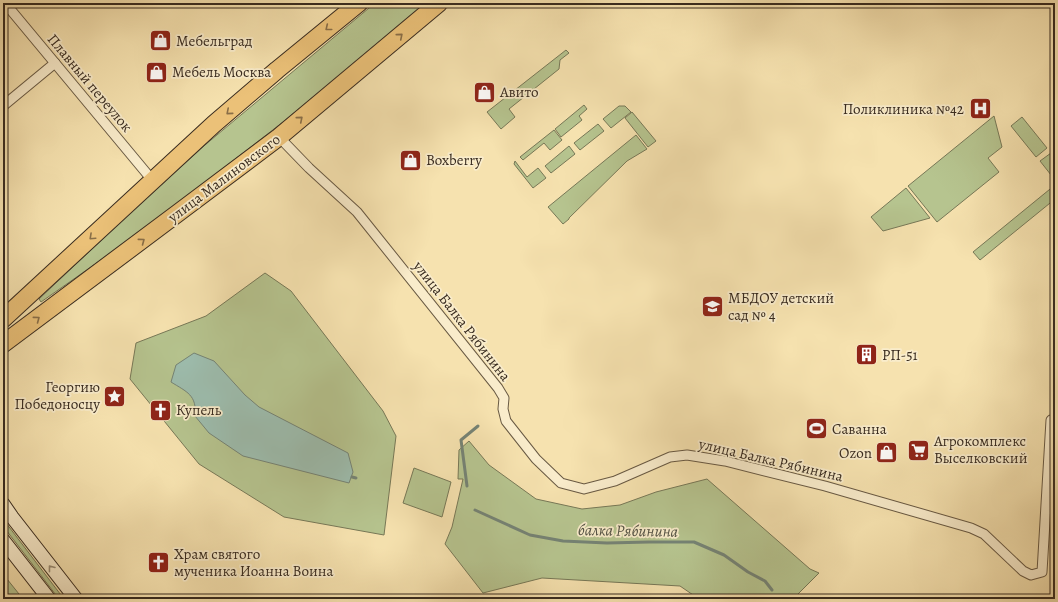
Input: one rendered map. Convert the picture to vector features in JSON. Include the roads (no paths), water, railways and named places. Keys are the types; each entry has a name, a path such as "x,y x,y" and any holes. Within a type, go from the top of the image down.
{"highway":[{"path":"3,319 214,124 359,3"},
{"name":"улица Малиновского","path":"4,347 278,137 439,3"}],"main road":[{"path":"3,504 76,599"},
{"path":"3,540 49,599"}],"street":[{"name":"Плавный переулок","path":"5,3 153,181"},
{"path":"3,106 55,63"},
{"name":"улица Балка Рябинина","path":"278,137 357,212 498,388 504,398 503,409 506,421 536,459 561,483 584,489 615,481 670,457 676,456 687,455 725,461 825,486 971,528 984,534 1023,571 1031,575 1042,572 1051,420"}],"waterway":[{"path":"467,486 461,440 478,426"},
{"name":"балка Рябинина","path":"352,477 356,478"},
{"name":"балка Рябинина","path":"475,510 530,535 563,541 607,543 694,542 724,555 748,572 765,581 772,590"}],"place":[{"name":"Мебельград","path":"161,41"},
{"name":"Мебель Москва","path":"157,72"},
{"name":"Авито","path":"485,92"},
{"name":"Поликлиника №42","path":"980,109"},
{"name":"Boxberry","path":"410,160"},
{"name":"МБДОУ детский сад № 4","path":"713,307"},
{"name":"РП-51","path":"866,355"},
{"name":"Георгию Победоносцу","path":"115,396"},
{"name":"Купель","path":"161,410"},
{"name":"Саванна","path":"816,429"},
{"name":"Агрокомплекс Выселковский","path":"918,450"},
{"name":"Ozon","path":"887,453"},
{"name":"Храм святого мученика Иоанна Воина","path":"158,563"}]}
